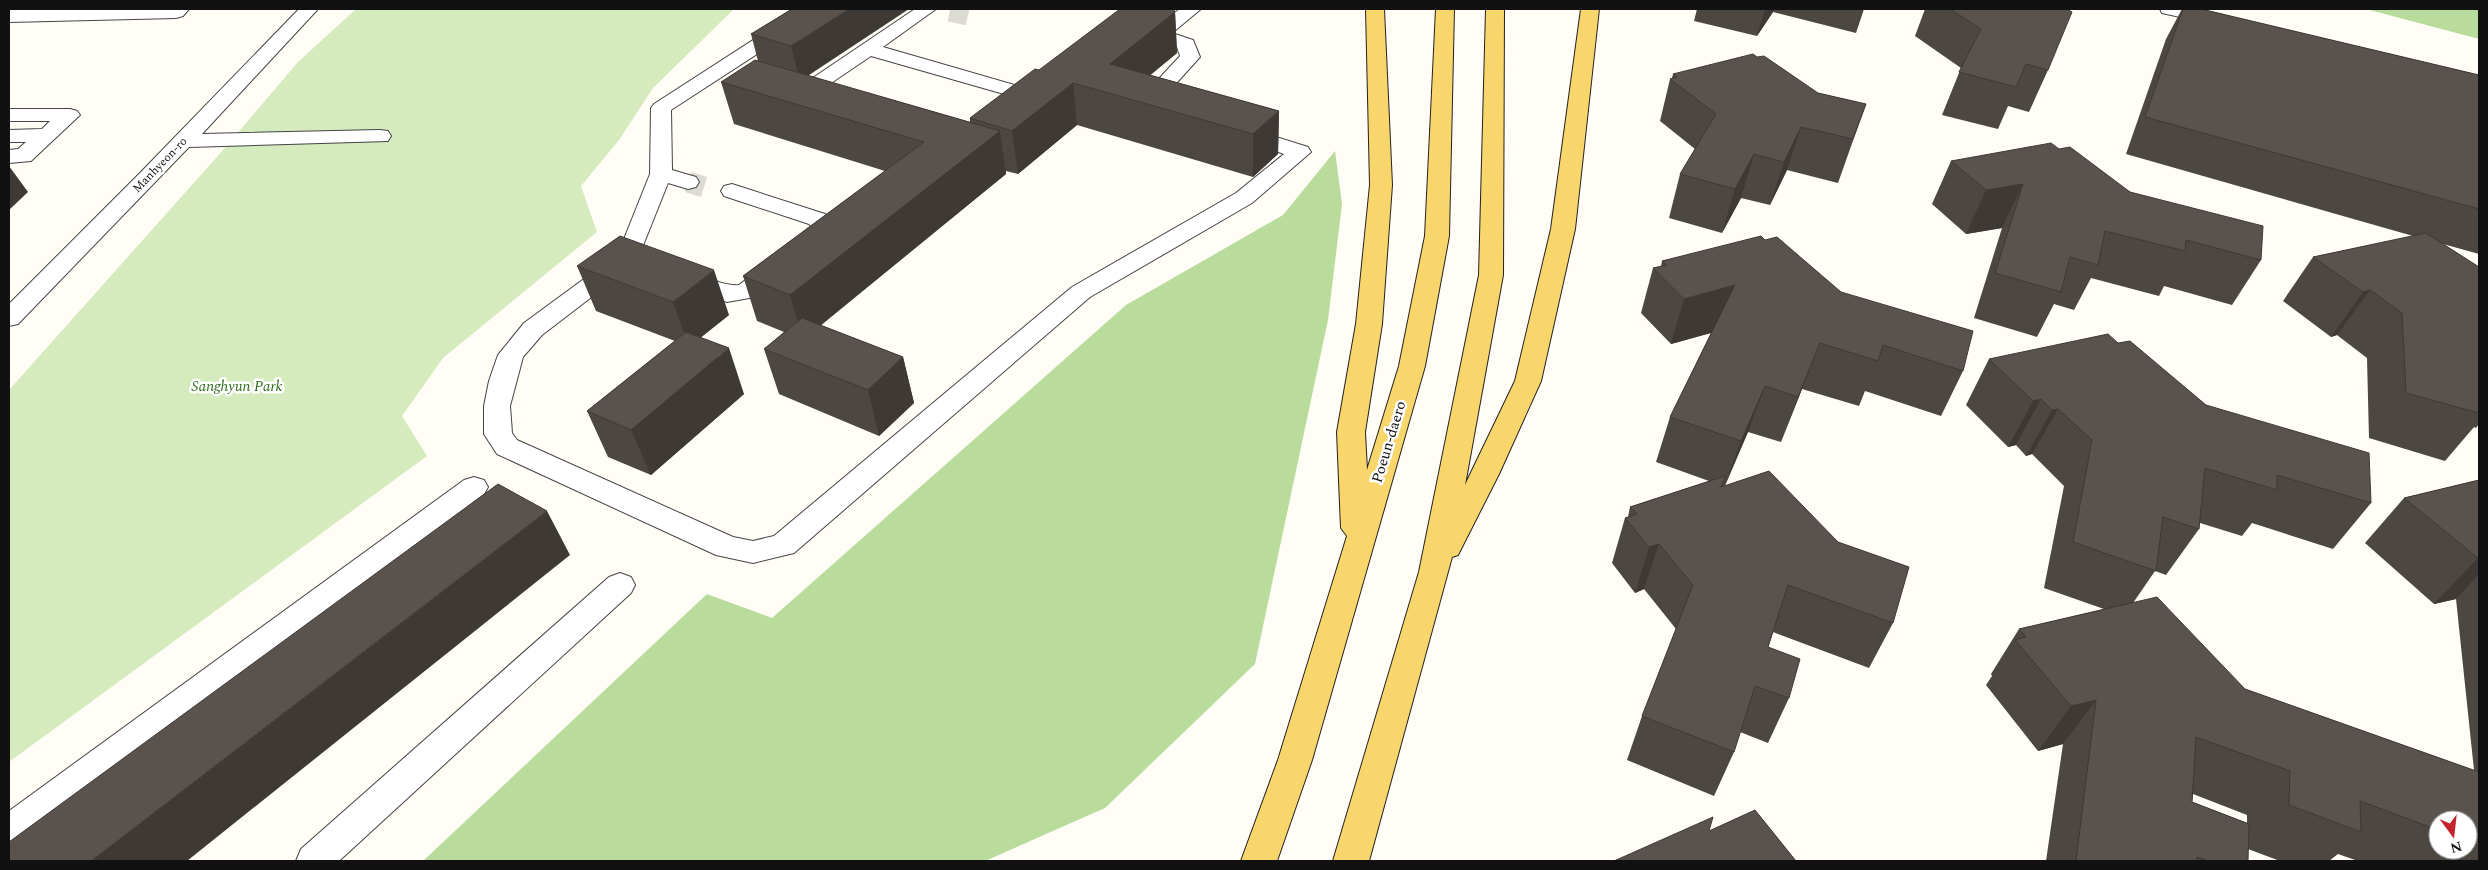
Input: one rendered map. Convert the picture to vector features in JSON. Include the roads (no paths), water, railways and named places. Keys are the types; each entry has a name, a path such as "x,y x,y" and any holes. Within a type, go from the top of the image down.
{"main road":[{"path":"1357,547 1351,432 1369,324 1380,185 1375,9"},
{"name":"Poeun-daero","path":"1259,861 1295,760 1412,366 1437,236 1445,9"},
{"path":"1350,861 1434,572 1491,275 1496,9"},
{"path":"1434,572 1485,474 1528,381 1563,229 1590,9"}],"street":[{"path":"9,16 176,12 180,9"},
{"name":"Manhyeon-ro","path":"9,318 183,141 309,9"},
{"path":"646,264 661,174 661,108 813,9"},
{"path":"824,106 787,95 868,49 927,9"},
{"path":"1158,34 1192,9"},
{"path":"2169,9 2194,11 2232,22"},
{"path":"1123,28 1158,34 1186,44 1190,57 1149,101 1177,111"},
{"path":"868,49 1018,92"},
{"path":"714,73 742,82"},
{"path":"9,115 70,115 23,156 9,156"},
{"path":"646,264 533,329 511,354 502,381 498,406 498,434 507,448 727,547 754,552 783,546 1081,292 1244,198 1300,152 1224,127"},
{"path":"9,136 46,136"},
{"path":"183,141 380,136"},
{"path":"661,174 688,182"},
{"path":"646,264 726,294 746,292 824,229 817,219 732,190"},
{"path":"9,831 474,487"},
{"path":"314,861 620,585"}],"tunnel":[{"path":"950,11 968,15"},
{"path":"688,182 704,187"}],"park label":[{"name":"Sanghyun Park","path":"237,386"}]}
